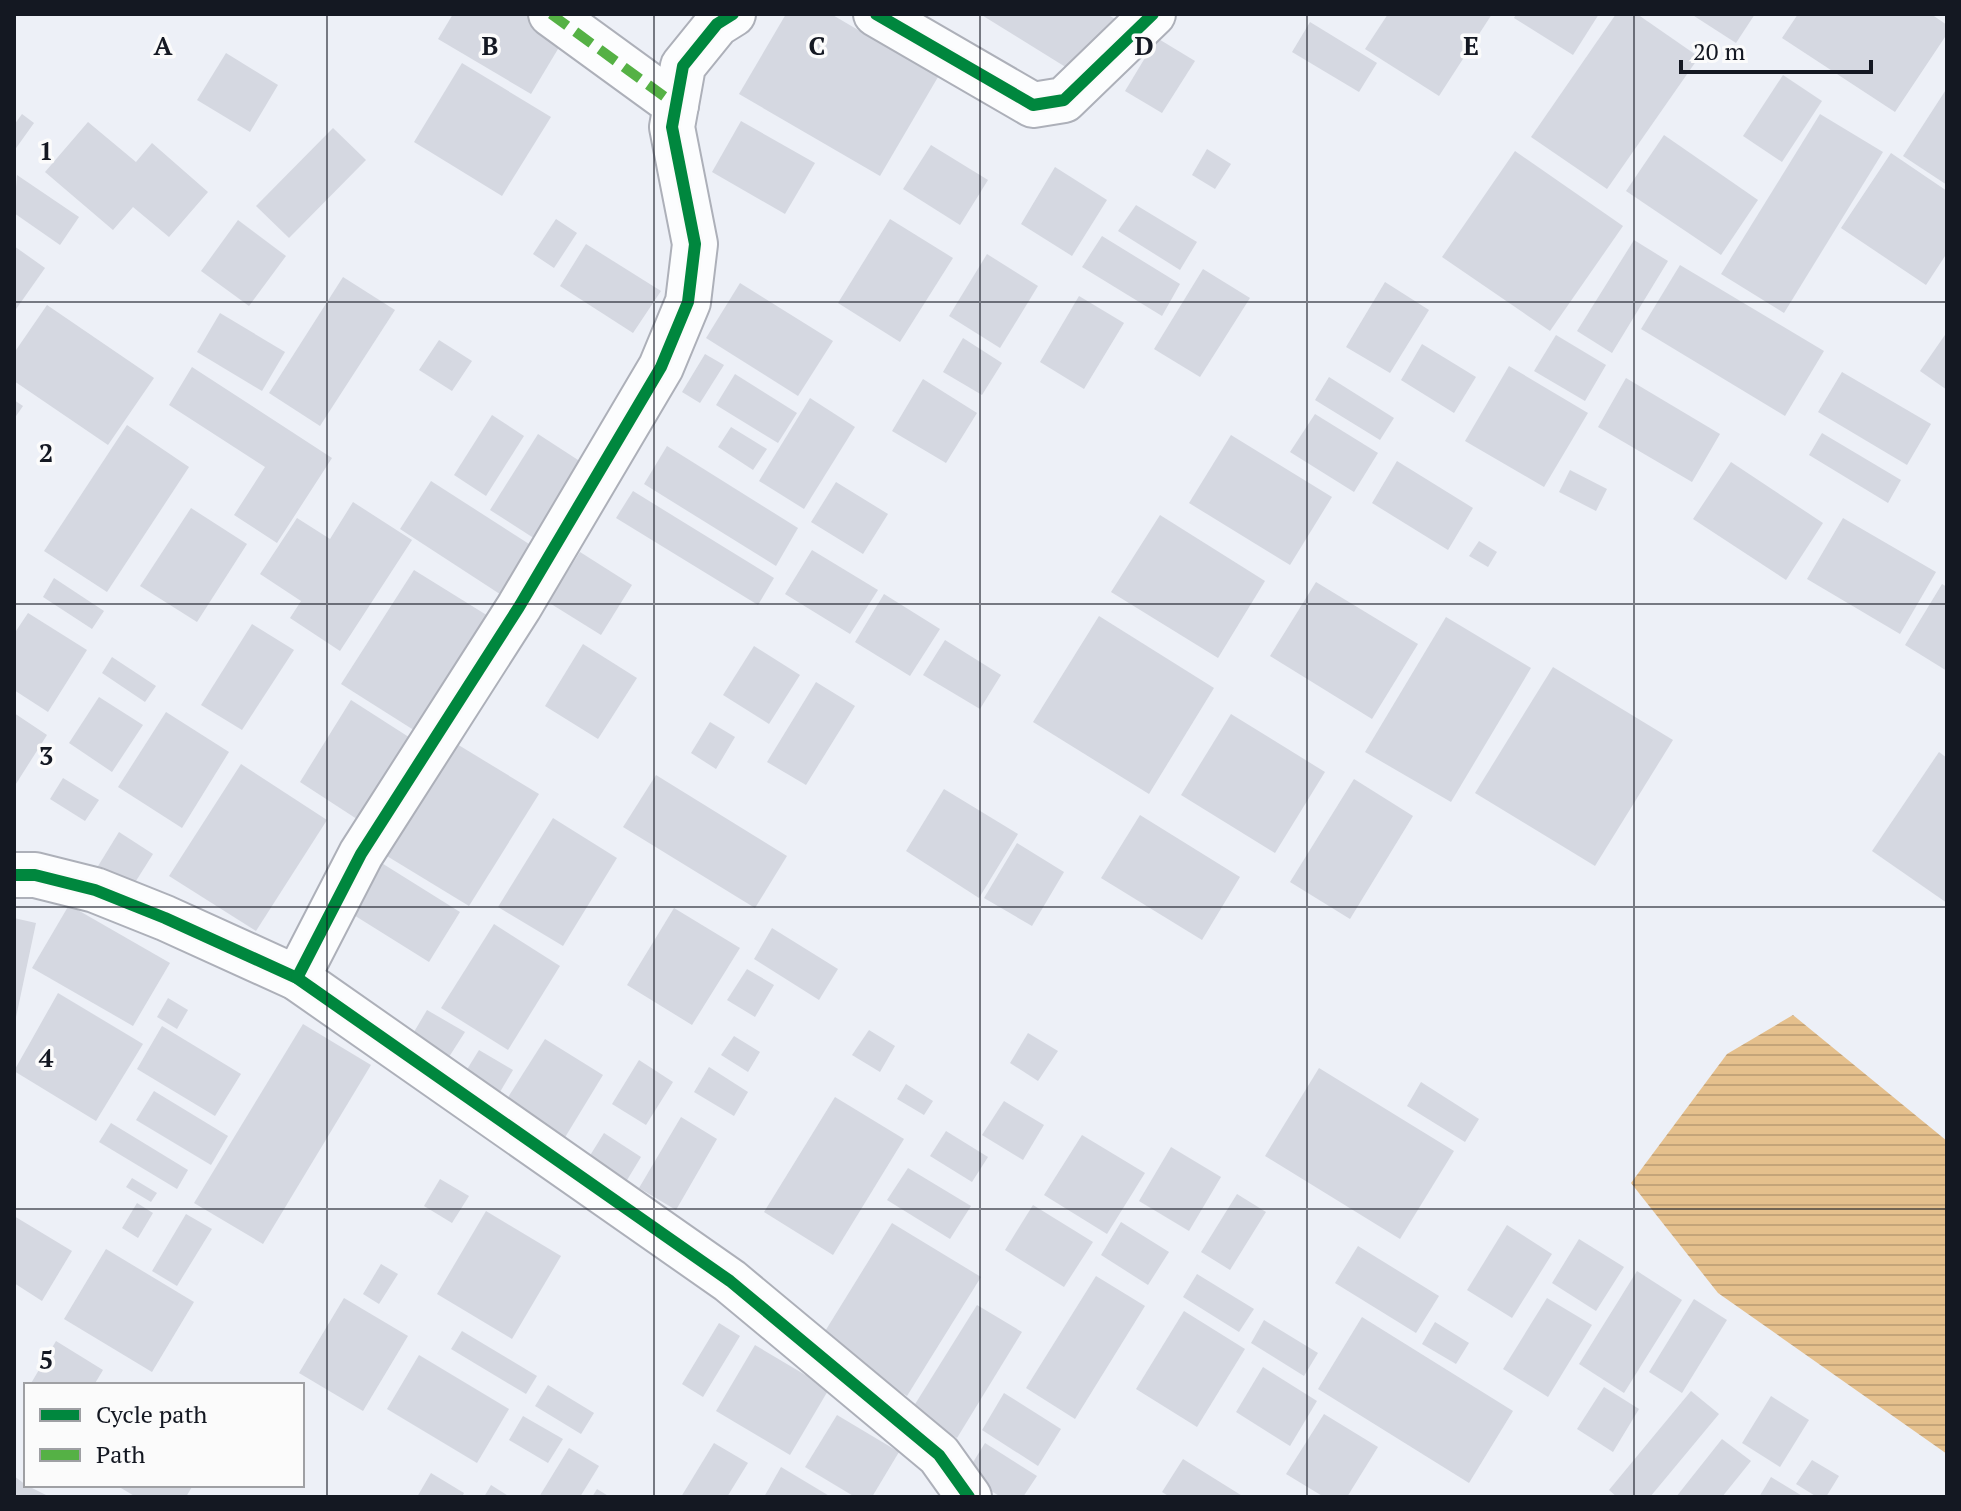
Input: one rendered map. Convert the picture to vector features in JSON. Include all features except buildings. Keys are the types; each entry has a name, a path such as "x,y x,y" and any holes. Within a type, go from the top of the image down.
{"street":[{"path":"551,14 676,105"},
{"path":"297,978 361,854 519,607 661,367 688,302 695,244 672,127 683,66 717,24 733,14"},
{"path":"876,14 1033,105 1064,100 1153,14"},
{"path":"14,875 35,875 95,890 297,978 730,1281 939,1455 969,1497"}],"shaded area":[{"path":"1793,1015 1947,1141 1947,1454 1718,1293 1631,1183 1727,1054"}],"marked path":[{"path":"551,14 676,105"}],"cycle path":[{"path":"297,978 361,854 519,607 661,367 688,302 695,244 672,127 683,66 717,24 733,14"},
{"path":"876,14 1033,105 1064,100 1153,14"},
{"path":"14,875 35,875 95,890 297,978 730,1281 939,1455 969,1497"}]}
